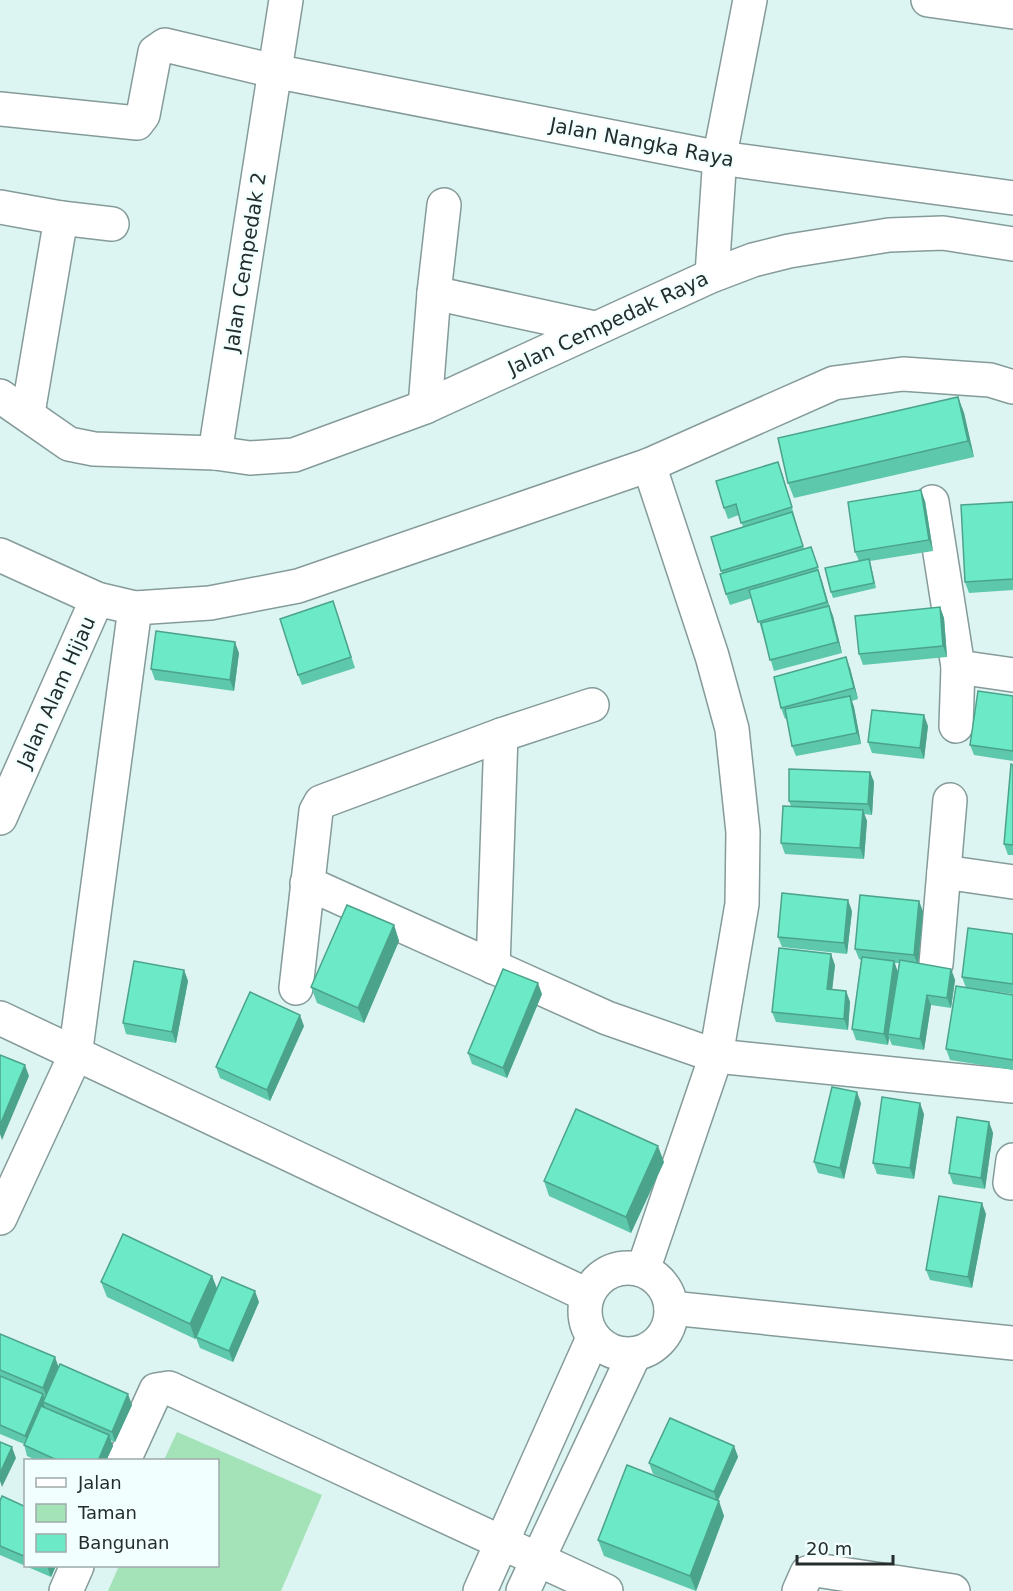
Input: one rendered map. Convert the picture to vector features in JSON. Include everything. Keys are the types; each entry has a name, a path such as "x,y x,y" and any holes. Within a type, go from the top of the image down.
{"street":[{"name":"Jalan Cempedak 2","path":"215,453 286,0"},
{"path":"712,275 720,158 750,0"},
{"path":"928,0 1013,12"},
{"name":"Jalan Nangka Raya","path":"0,109 137,123 143,115 154,52 165,45 274,71 720,158 1013,198"},
{"path":"425,407 444,205"},
{"path":"0,207 112,224"},
{"path":"28,413 61,218"},
{"name":"Jalan Cempedak Raya","path":"0,396 28,413 69,444 86,447 215,453 250,458 294,455 425,407 712,275 753,260 789,251 889,235 943,233 1013,244"},
{"path":"434,293 595,328"},
{"path":"0,555 97,599 135,608 210,603 298,586 649,465 834,383 869,376 923,374 990,380 1013,387"},
{"path":"643,1270 716,1056 742,904 743,832 732,729 712,657 649,465"},
{"path":"932,502 958,667 956,726"},
{"name":"Jalan Alam Hijau","path":"0,818 97,599"},
{"path":"0,1218 75,1056 135,608"},
{"path":"958,667 1013,675"},
{"path":"296,988 316,811 321,802 501,735 592,705"},
{"path":"493,967 501,735"},
{"path":"936,964 950,800"},
{"path":"944,872 1013,882"},
{"path":"307,883 607,1018 716,1056 1013,1086"},
{"path":"0,1018 75,1056 587,1295"},
{"path":"621,1268 643,1270 663,1284 671,1308 668,1329 654,1346 634,1355 612,1352 593,1338 584,1318 587,1295 600,1277 610,1272 621,1268"},
{"path":"671,1308 1013,1342"},
{"path":"480,1591 593,1338"},
{"path":"523,1591 634,1355"},
{"path":"125,1459 156,1390 169,1388 606,1591"},
{"path":"66,1591 77,1567"},
{"path":"800,1591 807,1573 816,1570 953,1591"}],"green space":[{"path":"177,1432 322,1495 281,1591 108,1591 119,1567 219,1567 219,1459 164,1459"}],"building":[{"path":"958,397 968,441 788,483 778,438"},
{"path":"778,462 792,507 741,523 736,504 724,508 716,481"},
{"path":"921,490 929,540 855,552 848,502"},
{"path":"1013,502 1013,579 965,582 961,505"},
{"path":"792,512 803,546 721,571 711,537"},
{"path":"811,547 818,567 726,594 720,574"},
{"path":"869,559 874,583 831,592 825,568"},
{"path":"818,570 827,602 758,622 749,590"},
{"path":"333,601 351,657 298,675 280,619"},
{"path":"829,606 838,642 770,660 761,623"},
{"path":"940,607 943,646 859,654 855,616"},
{"path":"156,631 235,642 230,680 151,669"},
{"path":"846,657 854,688 781,708 774,677"},
{"path":"978,691 1013,696 1013,751 970,745"},
{"path":"850,696 857,733 792,746 785,709"},
{"path":"872,710 924,715 920,748 868,742"},
{"path":"1011,764 1013,765 1013,845 1004,844"},
{"path":"789,769 870,772 868,804 789,801"},
{"path":"783,806 863,810 860,848 781,843"},
{"path":"782,893 848,900 844,943 778,937"},
{"path":"860,895 919,901 914,955 855,949"},
{"path":"347,905 394,925 358,1008 311,987"},
{"path":"968,928 1013,934 1013,984 962,977"},
{"path":"779,948 831,954 827,989 846,991 844,1019 772,1012"},
{"path":"862,957 894,961 884,1034 852,1029"},
{"path":"900,960 951,969 947,998 927,995 920,1039 888,1034"},
{"path":"134,961 184,970 172,1032 123,1023"},
{"path":"503,969 538,983 503,1068 468,1053"},
{"path":"956,986 1013,995 1013,1060 946,1049"},
{"path":"250,992 300,1015 267,1090 216,1067"},
{"path":"0,1055 25,1065 0,1125"},
{"path":"832,1087 857,1092 840,1168 814,1162"},
{"path":"882,1097 920,1103 910,1168 873,1163"},
{"path":"576,1109 658,1146 626,1217 544,1181"},
{"path":"957,1117 989,1122 981,1178 949,1173"},
{"path":"939,1196 982,1203 968,1277 926,1270"},
{"path":"123,1234 212,1276 190,1324 101,1282"},
{"path":"222,1277 255,1291 229,1351 196,1337"},
{"path":"0,1334 55,1357 43,1388 0,1370"},
{"path":"60,1364 128,1394 112,1432 43,1402"},
{"path":"0,1376 43,1394 25,1436 0,1425"},
{"path":"41,1406 109,1435 99,1459 55,1459 24,1445"},
{"path":"670,1418 734,1446 714,1492 649,1463"},
{"path":"0,1442 12,1447 0,1473"},
{"path":"627,1465 719,1501 690,1576 598,1540"},
{"path":"2,1496 24,1506 24,1556 0,1546"}]}
